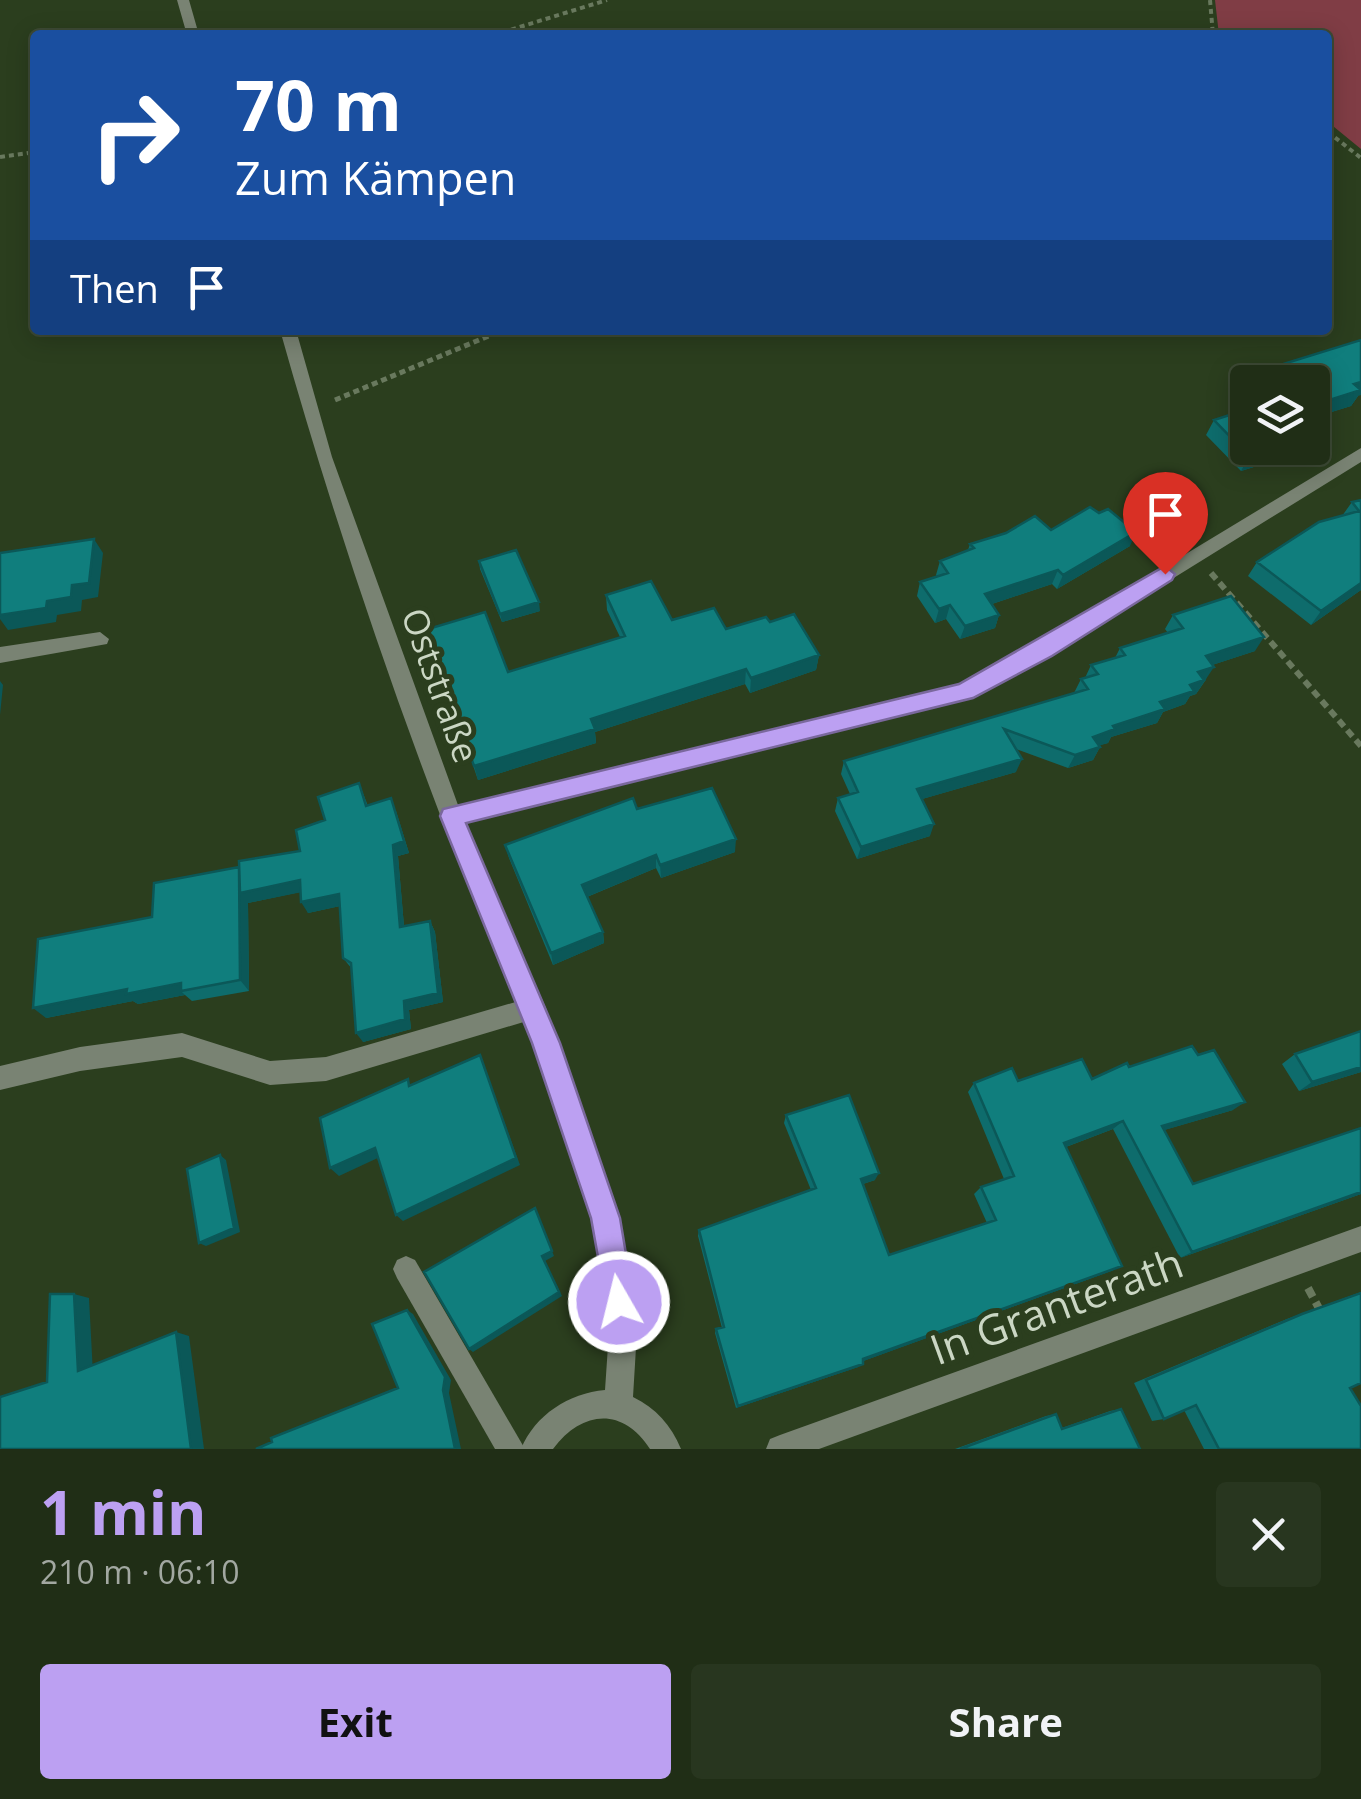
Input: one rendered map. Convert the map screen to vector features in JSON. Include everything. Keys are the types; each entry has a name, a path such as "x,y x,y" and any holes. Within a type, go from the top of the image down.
{"street":[{"path":"183,0 192,30"},
{"name":"Oststraße","path":"289,335 375,608 452,816 534,1008 606,1218 622,1331 618,1405"},
{"path":"452,816 965,692 1044,650 1361,454"},
{"path":"0,655 100,639"},
{"path":"0,1078 80,1060 182,1045 270,1072 326,1069 534,1008"},
{"name":"In Granterath","path":"780,1449 1361,1239"},
{"path":"406,1269 511,1449"},
{"path":"535,1449 552,1425 572,1410 595,1403 618,1405 639,1414 658,1431 668,1449"}],"path":[{"path":"510,30 606,0"},
{"path":"1210,0 1213,30"},
{"path":"1332,135 1361,158"},
{"path":"0,157 30,153"},
{"path":"310,410 491,335"},
{"path":"1195,556 1361,746"},
{"path":"1296,1265 1324,1316"}],"shaded area":[{"path":"1215,0 1361,0 1361,149 1332,125 1332,30 1218,30"}],"building":[{"path":"1361,340 1361,382 1354,384 1361,390 1330,400 1330,365 1280,365"},
{"path":"1230,415 1230,436 1214,420"},
{"path":"1361,500 1361,583 1321,611 1257,562 1319,522 1359,511 1352,502"},
{"path":"1090,507 1099,513 1108,509 1136,532 1063,575 1058,570 985,594 999,615 965,626 950,605 939,609 920,582 948,573 940,561 974,548 970,544 1006,533 1035,516 1051,530"},
{"path":"94,539 89,583 72,585 71,597 47,601 46,608 0,615 0,553"},
{"path":"516,550 539,602 500,614 479,561"},
{"path":"651,581 672,620 714,608 726,629 766,617 770,622 794,614 819,655 751,678 746,669 591,719 595,729 474,766 428,629 485,612 508,672 625,636 606,595"},
{"path":"1231,596 1264,637 1206,656 1214,667 1198,672 1204,680 1190,685 1194,691 1160,702 1165,709 1113,726 1115,729 1093,737 1100,747 1075,755 1004,729 1022,759 917,789 934,824 861,847 838,798 858,792 844,761 1088,689 1081,679 1098,674 1091,665 1125,655 1120,648 1183,628 1173,615"},
{"path":"359,783 366,806 391,798 404,841 393,845 400,927 430,921 438,993 404,1001 405,1019 356,1033 351,963 343,958 339,894 301,902 300,880 240,893 239,861 300,851 296,830 325,820 318,797"},
{"path":"712,788 736,839 660,865 656,855 582,885 603,932 551,953 505,845 633,798 637,809"},
{"path":"239,867 240,980 181,991 181,983 126,994 127,989 33,1008 38,939 152,917 154,883"},
{"path":"1361,1031 1361,1067 1312,1082 1295,1054"},
{"path":"1192,1046 1198,1055 1214,1050 1245,1102 1162,1126 1193,1184 1361,1128 1361,1192 1192,1252 1123,1121 1064,1143 1122,1266 863,1359 863,1364 738,1406 716,1329 724,1327 699,1230 816,1188 786,1115 849,1095 879,1173 861,1179 889,1255 996,1220 981,1187 1014,1176 974,1083 1012,1068 1018,1081 1082,1059 1092,1079 1127,1063 1129,1067"},
{"path":"480,1055 516,1158 396,1215 375,1148 330,1168 320,1118 408,1079 409,1086"},
{"path":"220,1155 234,1228 199,1243 187,1169"},
{"path":"535,1208 552,1251 542,1256 559,1292 469,1349 424,1272"},
{"path":"1361,1293 1361,1383 1350,1388 1361,1406 1361,1449 1219,1449 1196,1405 1164,1419 1146,1380"},
{"path":"50,1294 74,1294 78,1371 176,1332 191,1449 0,1449 0,1397 47,1382"},
{"path":"407,1310 445,1377 443,1390 455,1449 256,1449 272,1442 271,1438 398,1388 372,1324"},
{"path":"1121,1409 1140,1449 960,1449 1056,1414 1062,1429"}],"route":[{"path":"619,1302 606,1218 534,1008 452,816 965,692 1044,650 1165,574"}]}
